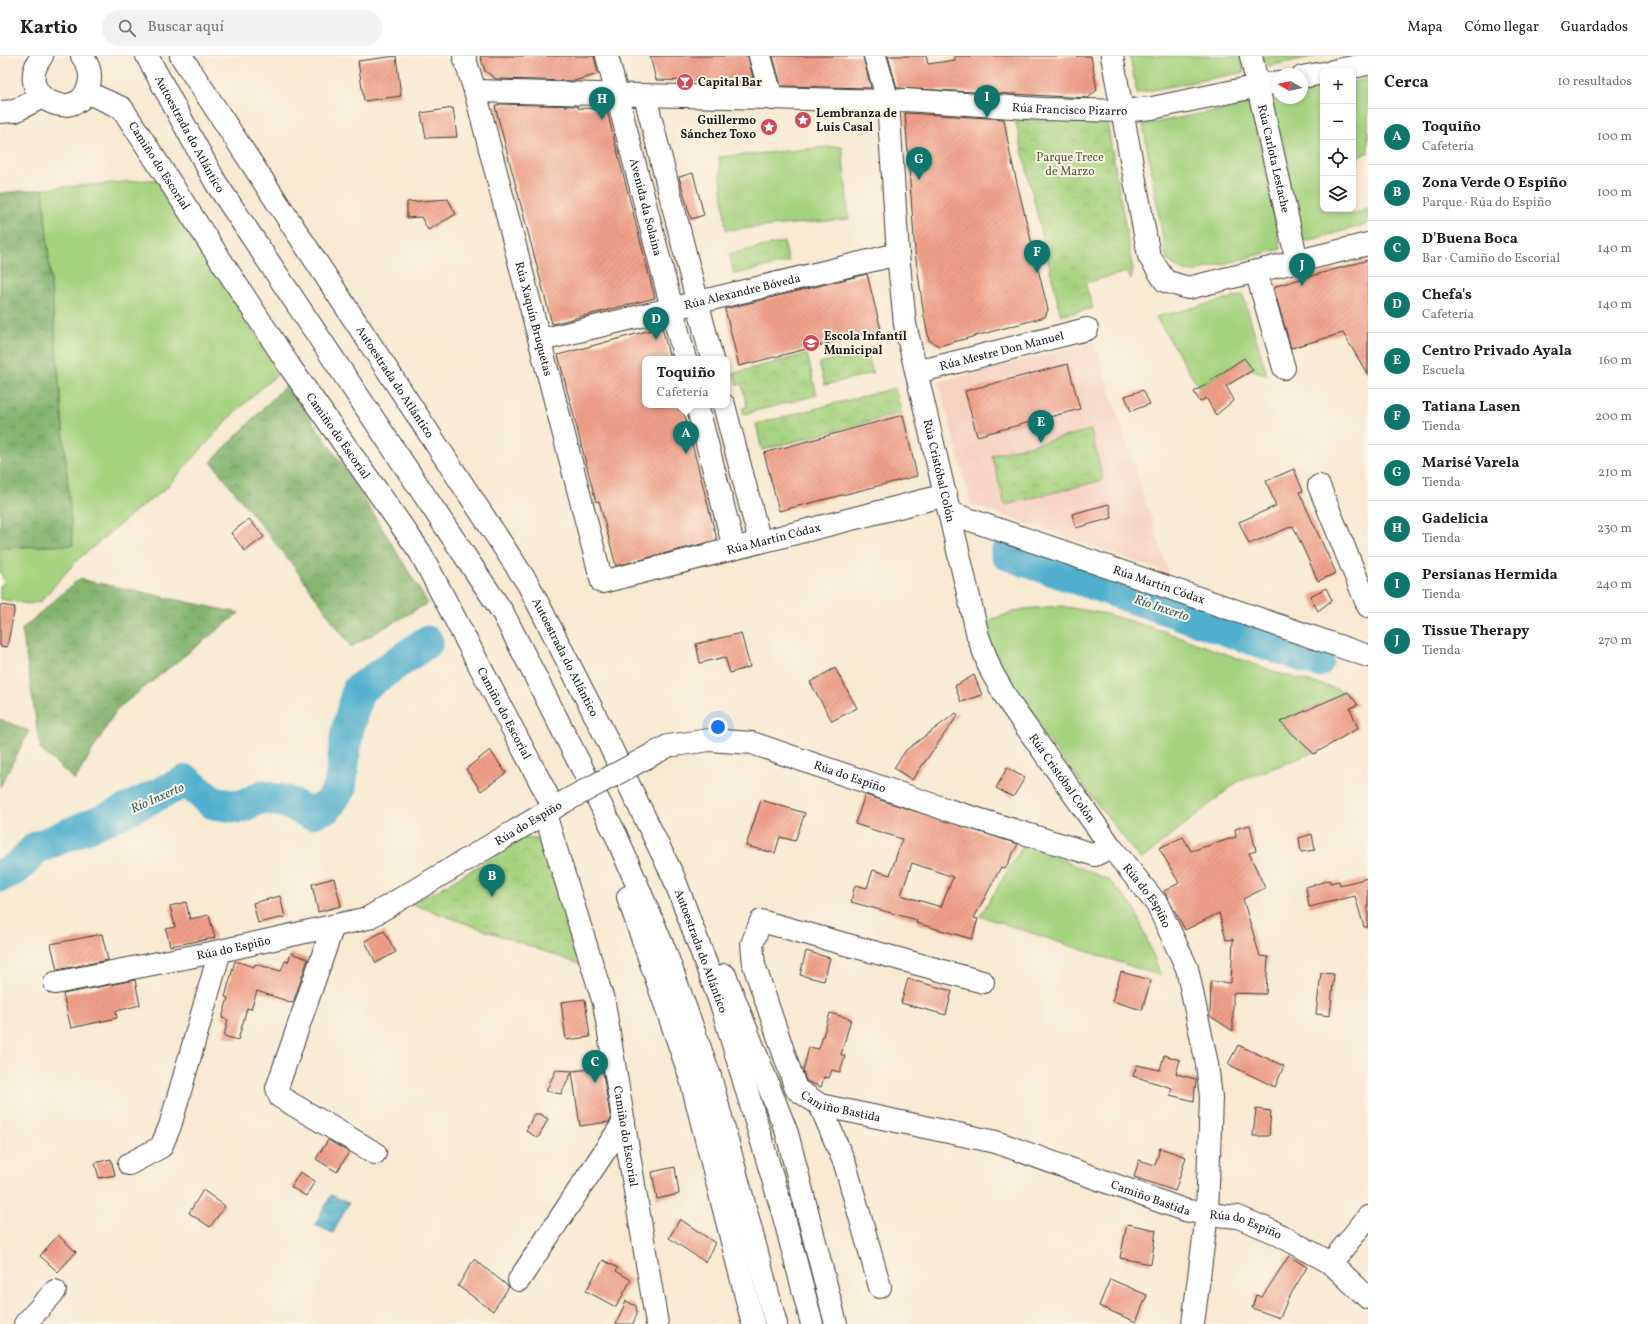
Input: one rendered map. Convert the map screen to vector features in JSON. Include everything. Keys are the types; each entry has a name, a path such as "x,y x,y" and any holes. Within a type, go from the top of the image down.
{"main road":[{"path":"42,56 33,73 34,85 42,97 48,102 57,105 67,105 82,98 86,92 91,77 88,64 82,56"},
{"name":"Autoestrada do Atlántico","path":"147,56 216,183 504,613 616,835 665,950 710,1076 776,1324"},
{"name":"Autoestrada do Atlántico","path":"181,56 528,584 596,717 674,878 722,1007 783,1213 812,1324"},
{"name":"Rúa Xaquín Bruquetas","path":"464,56 475,91 602,582"},
{"name":"Avenida da Solaina","path":"607,56 684,356"},
{"path":"760,56 772,99"},
{"name":"Rúa Cristóbal Colón","path":"875,56 888,102 898,254 905,324 978,636 991,671 1010,704 1110,847"},
{"path":"1112,56 1149,256 1165,281 1188,288 1368,244"},
{"name":"Rúa Carlota Lestache","path":"1250,56 1297,261"},
{"path":"1349,68 1368,64"},
{"path":"1308,77 1320,74"},
{"name":"Rúa Francisco Pizarro","path":"475,91 888,102 905,100 1043,109 1122,112 1141,110 1272,83"},
{"name":"Camiño do Escorial","path":"86,92 122,108 290,367 420,552 553,808 604,1003 657,1324"},
{"path":"645,96 711,356"},
{"path":"0,112 15,111 42,97"},
{"name":"Rúa Alexandre Bóveda","path":"540,340 898,254"},
{"path":"1256,271 1284,368"},
{"name":"Rúa Mestre Don Manuel","path":"916,370 930,369 1087,329"},
{"path":"698,408 734,548"},
{"path":"725,408 760,542"},
{"path":"1319,486 1368,606"},
{"name":"Rúa Martín Códax","path":"602,582 760,542 948,504 1368,656"},
{"name":"Rúa do Espiño","path":"55,983 220,951 368,918 553,808 668,746 709,740 752,743 945,810 1095,855 1110,847 1157,904 1187,968 1207,1064 1211,1097 1207,1214 1238,1217 1274,1232 1331,1263 1368,1298"},
{"path":"616,835 625,887 690,1076 753,1324"},
{"path":"674,878 719,958 787,1133 836,1324"},
{"name":"Camiño Bastida","path":"983,982 761,921 752,944 754,965 796,1089 820,1105 996,1142 1184,1210 1207,1214"},
{"path":"333,926 278,1088 280,1097 374,1153"},
{"path":"129,1164 161,1148 167,1133 220,951"},
{"path":"820,1105 845,1164 880,1287"},
{"path":"519,1280 624,1122"},
{"path":"1192,1324 1207,1214"},
{"path":"1331,1263 1368,1217"},
{"path":"25,1324 55,1291"}],"shaded area":[{"path":"1094,342 1169,573 971,504 939,382"}],"green space":[{"path":"1130,56 1241,56 1244,72 1137,93"},
{"path":"1260,56 1315,56 1269,66 1261,59"},
{"path":"1368,79 1368,153 1356,157 1356,104 1356,81"},
{"path":"1320,90 1320,212 1348,212 1350,215 1368,209 1368,224 1306,241 1297,237 1270,106 1272,104 1308,104 1308,92"},
{"path":"1252,104 1281,249 1192,272 1181,270 1167,260 1143,125"},
{"name":"Parque Trece de Marzo","path":"1015,119 1107,122 1133,270 1131,280 1126,272 1085,283 1093,308 1061,316"},
{"path":"842,146 849,219 726,230 719,157"},
{"path":"159,179 281,371 234,413 165,489 138,509 75,562 41,601 28,604 0,599 0,586 5,582 0,571 0,548 73,545 43,189"},
{"path":"43,189 73,545 0,548 0,193"},
{"path":"784,242 789,262 734,274 729,254"},
{"path":"1243,295 1267,375 1253,370 1244,358 1199,388 1156,317"},
{"path":"867,351 873,373 825,385 819,363"},
{"path":"807,354 817,395 744,414 742,408 747,407 742,384 737,385 734,373"},
{"path":"287,384 348,473 428,603 351,647 295,568 211,462"},
{"path":"895,388 902,413 762,450 756,424"},
{"path":"1091,430 1103,480 1005,505 992,455"},
{"path":"79,579 239,613 117,709 75,780 40,749 22,629"},
{"path":"1061,606 1106,614 1160,630 1281,674 1348,692 1280,722 1312,753 1237,782 1141,860 1018,702 989,645 986,621 1023,609"},
{"path":"0,719 29,731 0,787"},
{"path":"525,838 536,839 544,844 585,966 409,903 435,892"},
{"path":"1024,844 1109,880 1135,909 1161,976 980,916"}],"water":[{"path":"331,1195 349,1203 333,1233 315,1225"}],"building":[{"path":"396,56 401,96 364,101 358,61"},
{"path":"480,56 594,56 598,74 574,81 496,79 485,71"},
{"path":"650,56 748,56 753,78 748,82 656,80"},
{"path":"773,56 863,56 871,88 781,86"},
{"path":"888,56 926,56 928,64 955,60 955,56 1091,56 1097,90 1088,98 897,88"},
{"path":"500,104 577,106 578,108 603,109 607,111 655,298 552,324 495,106"},
{"path":"453,108 457,137 426,138 421,113"},
{"path":"905,113 1004,119 1010,154 1048,310 1045,317 939,346 929,340 915,252"},
{"path":"693,173 704,215 691,219 679,177"},
{"path":"448,199 456,214 428,230 421,217 407,218 407,202"},
{"path":"1368,260 1368,375 1343,333 1291,348 1274,290 1276,286"},
{"path":"867,274 881,330 739,366 725,309"},
{"path":"662,327 669,356 642,356 642,408 683,408 717,540 616,566 599,501 596,502 558,355"},
{"path":"1244,358 1253,370 1226,386 1234,400 1216,415 1206,398 1200,402 1194,392"},
{"path":"1068,364 1080,409 977,436 965,391"},
{"path":"1143,390 1150,404 1131,411 1125,396"},
{"path":"903,415 917,476 779,511 764,453"},
{"path":"1294,469 1303,491 1299,492 1336,573 1318,581 1293,526 1249,544 1239,522 1276,506 1266,481"},
{"path":"1109,504 1112,518 1076,528 1072,514"},
{"path":"249,519 264,537 245,551 231,533"},
{"path":"1326,588 1332,600 1318,611 1310,596"},
{"path":"0,605 15,607 7,647 0,646"},
{"path":"741,633 750,667 730,673 725,657 700,663 696,644"},
{"path":"835,668 857,708 832,721 810,682"},
{"path":"974,675 982,695 961,702 955,686"},
{"path":"1348,692 1358,705 1350,708 1358,728 1314,754 1280,722"},
{"path":"956,713 958,715 912,780 894,768 906,750"},
{"path":"490,750 506,773 481,791 466,769"},
{"path":"1007,768 1025,778 1013,797 996,788"},
{"path":"865,795 1018,844 1005,869 1001,867 974,918 978,919 972,939 916,923 917,920 851,902 855,885 867,888 873,870 890,875 902,839 855,824","holes":["912,863 953,877 941,907 901,895"]},
{"path":"761,800 805,813 795,841 780,837 775,853 746,846"},
{"path":"1250,825 1256,851 1249,853 1265,888 1243,899 1260,956 1268,957 1266,994 1233,993 1233,1031 1210,1016 1211,981 1231,983 1233,939 1226,940 1219,913 1185,930 1164,891 1179,883 1159,848 1183,837 1191,851 1236,837 1235,829"},
{"path":"1312,834 1315,850 1301,852 1299,838"},
{"path":"334,878 341,906 318,912 312,884"},
{"path":"1368,878 1368,927 1364,927 1355,896 1309,907 1306,887 1330,880 1330,883 1339,881 1340,885"},
{"path":"280,896 285,917 258,923 253,903"},
{"path":"186,902 190,919 209,915 215,938 170,946 166,929 175,927 170,906"},
{"path":"384,931 396,952 376,963 365,941"},
{"path":"102,934 108,960 57,970 51,944"},
{"path":"806,951 830,958 824,981 800,975"},
{"path":"291,953 308,959 293,1003 257,991 251,1009 247,1008 238,1040 224,1036 228,1020 222,1018 228,998 225,997 235,961 254,967 255,964 281,971 285,961 288,962"},
{"path":"1121,972 1151,980 1142,1010 1112,1001"},
{"path":"1321,973 1334,974 1330,1016 1316,1014"},
{"path":"908,979 952,991 946,1015 901,1003"},
{"path":"135,980 140,1005 116,1011 117,1018 71,1028 63,994"},
{"path":"585,999 590,1037 566,1040 561,1002"},
{"path":"830,1013 851,1019 841,1055 845,1056 840,1072 832,1070 829,1078 824,1077 821,1087 806,1081 803,1071 809,1047 819,1049"},
{"path":"1238,1045 1284,1066 1275,1087 1228,1064"},
{"path":"1164,1055 1180,1060 1176,1074 1196,1079 1194,1101 1170,1095 1172,1088 1133,1076 1137,1065 1160,1070"},
{"path":"602,1068 611,1120 609,1122 580,1126 572,1072 561,1094 546,1091 556,1070 572,1071"},
{"path":"1256,1109 1271,1111 1269,1136 1253,1136"},
{"path":"534,1114 540,1114 548,1119 538,1138 526,1131"},
{"path":"328,1140 349,1152 337,1172 316,1159"},
{"path":"1160,1148 1186,1157 1175,1191 1134,1177 1139,1160 1155,1165"},
{"path":"111,1159 115,1175 99,1178 95,1163"},
{"path":"675,1167 679,1194 657,1199 652,1172"},
{"path":"300,1172 315,1181 306,1196 291,1187"},
{"path":"203,1190 225,1206 210,1227 189,1213"},
{"path":"680,1219 715,1243 705,1262 669,1238"},
{"path":"1127,1224 1156,1230 1151,1264 1120,1258"},
{"path":"58,1235 76,1252 58,1272 40,1256"},
{"path":"1289,1256 1307,1267 1287,1301 1280,1318 1252,1308 1256,1295 1262,1297"},
{"path":"474,1259 509,1287 493,1311 458,1286"},
{"path":"603,1260 618,1268 616,1271 631,1280 616,1307 586,1291"},
{"path":"1110,1279 1147,1295 1136,1322 1099,1306"},
{"path":"626,1301 636,1306 637,1313 633,1324 616,1324"}],"waterway":[{"name":"Río Inxerto","path":"1007,554 1318,661"},
{"name":"Río Inxerto","path":"0,876 17,868 36,848 120,813 186,781 213,803 240,807 262,797 287,802 309,813 327,807 340,788 347,732 358,690 427,642"}],"place":[{"name":"Capital Bar","path":"685,82"},
{"name":"Persianas Hermida","path":"987,118"},
{"name":"Gadelicia","path":"602,120"},
{"name":"Lembranza de Luis Casal","path":"803,120"},
{"name":"Guillermo Sánchez Toxo","path":"769,127"},
{"name":"Marisé Varela","path":"919,180"},
{"name":"Tatiana Lasen","path":"1037,273"},
{"name":"Tissue Therapy","path":"1302,286"},
{"name":"Chefa's","path":"656,340"},
{"name":"Escola Infantil Municipal","path":"811,343"},
{"name":"Centro Privado Ayala","path":"1041,443"},
{"name":"Toquiño","path":"686,454"},
{"name":"Zona Verde O Espiño","path":"492,897"},
{"name":"D'Buena Boca","path":"595,1083"}]}
